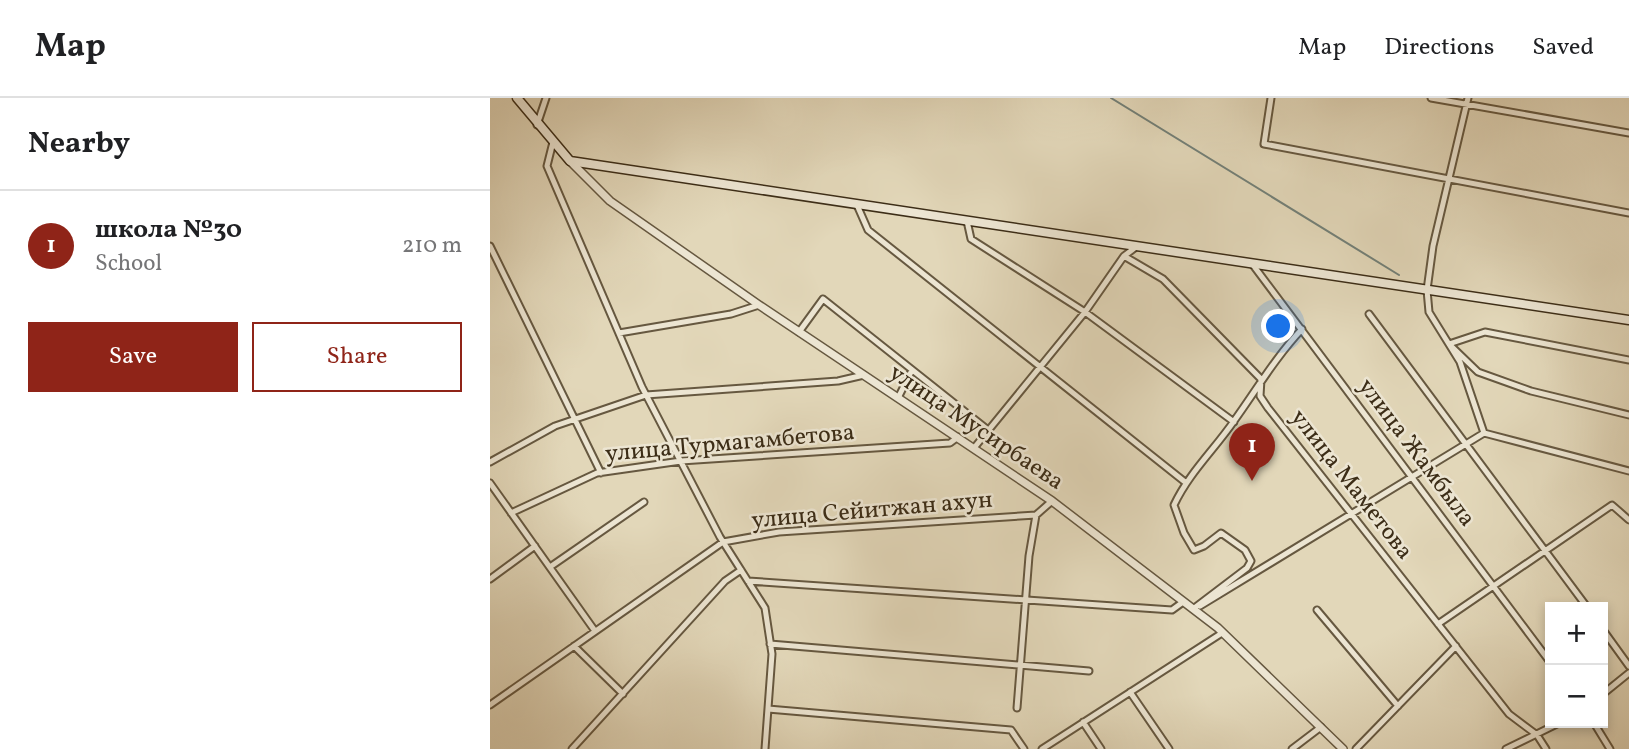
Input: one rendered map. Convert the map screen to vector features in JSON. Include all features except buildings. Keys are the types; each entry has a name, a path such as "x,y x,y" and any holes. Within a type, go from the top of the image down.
{"main road":[{"path":"517,98 570,161 1629,320"}],"street":[{"path":"1271,98 1264,144 1629,213"},
{"path":"1431,98 1467,101 1629,133"},
{"path":"537,125 548,99"},
{"path":"1467,101 1433,246 1427,290 1429,313 1460,362 1484,432"},
{"path":"553,142 547,166 646,395 723,542 765,608 770,644 765,749"},
{"name":"улица Мусирбаева","path":"570,161 610,201 759,305 1052,501 1222,633 1343,749"},
{"path":"857,205 868,230 1185,482"},
{"path":"967,221 971,239 1085,312 1234,422"},
{"path":"490,246 572,419 601,473"},
{"path":"974,448 1085,312 1124,256 1138,246"},
{"name":"улица Маметова","path":"1124,256 1163,279 1261,379 1260,396 1268,408 1508,714 1537,735 1546,749"},
{"name":"улица Жамбыла","path":"1253,265 1545,655"},
{"path":"799,332 823,299 988,430"},
{"path":"619,333 731,314 759,305"},
{"path":"1369,314 1583,602"},
{"path":"1193,609 1247,568 1251,561 1245,550 1221,533 1197,551 1189,545 1174,509 1185,482 1234,422 1261,379 1302,329"},
{"path":"1449,344 1485,332 1629,359"},
{"path":"1449,344 1478,372 1531,391 1629,415"},
{"path":"898,398 912,370"},
{"path":"490,462 572,419 646,395 838,381 864,375"},
{"path":"1193,609 1484,432 1629,471"},
{"name":"улица Турмагамбетова","path":"511,513 601,473 681,461 950,443 958,437"},
{"path":"490,483 595,631"},
{"path":"1017,708 1036,515 1052,501"},
{"path":"550,567 644,502"},
{"path":"1438,624 1612,505 1629,520"},
{"name":"улица Сейитжан ахун","path":"490,705 723,542 779,532 1036,515"},
{"path":"490,579 535,546"},
{"path":"490,567 496,575"},
{"path":"572,749 725,581 741,570"},
{"path":"748,581 1172,610 1183,602"},
{"path":"1317,610 1398,706"},
{"path":"1042,749 1222,633"},
{"path":"1608,637 1629,666"},
{"path":"770,644 1021,663 1090,671"},
{"path":"574,646 623,694"},
{"path":"1356,749 1456,646"},
{"path":"1608,690 1629,673"},
{"path":"1130,692 1169,749"},
{"path":"768,709 1012,730 1024,749"},
{"path":"1083,722 1101,749"},
{"path":"1292,749 1321,727"},
{"path":"1506,749 1550,728"},
{"path":"1597,728 1610,749"}],"waterway":[{"path":"1111,98 1399,275"}],"place":[{"name":"школа №30","path":"1252,481"}]}
